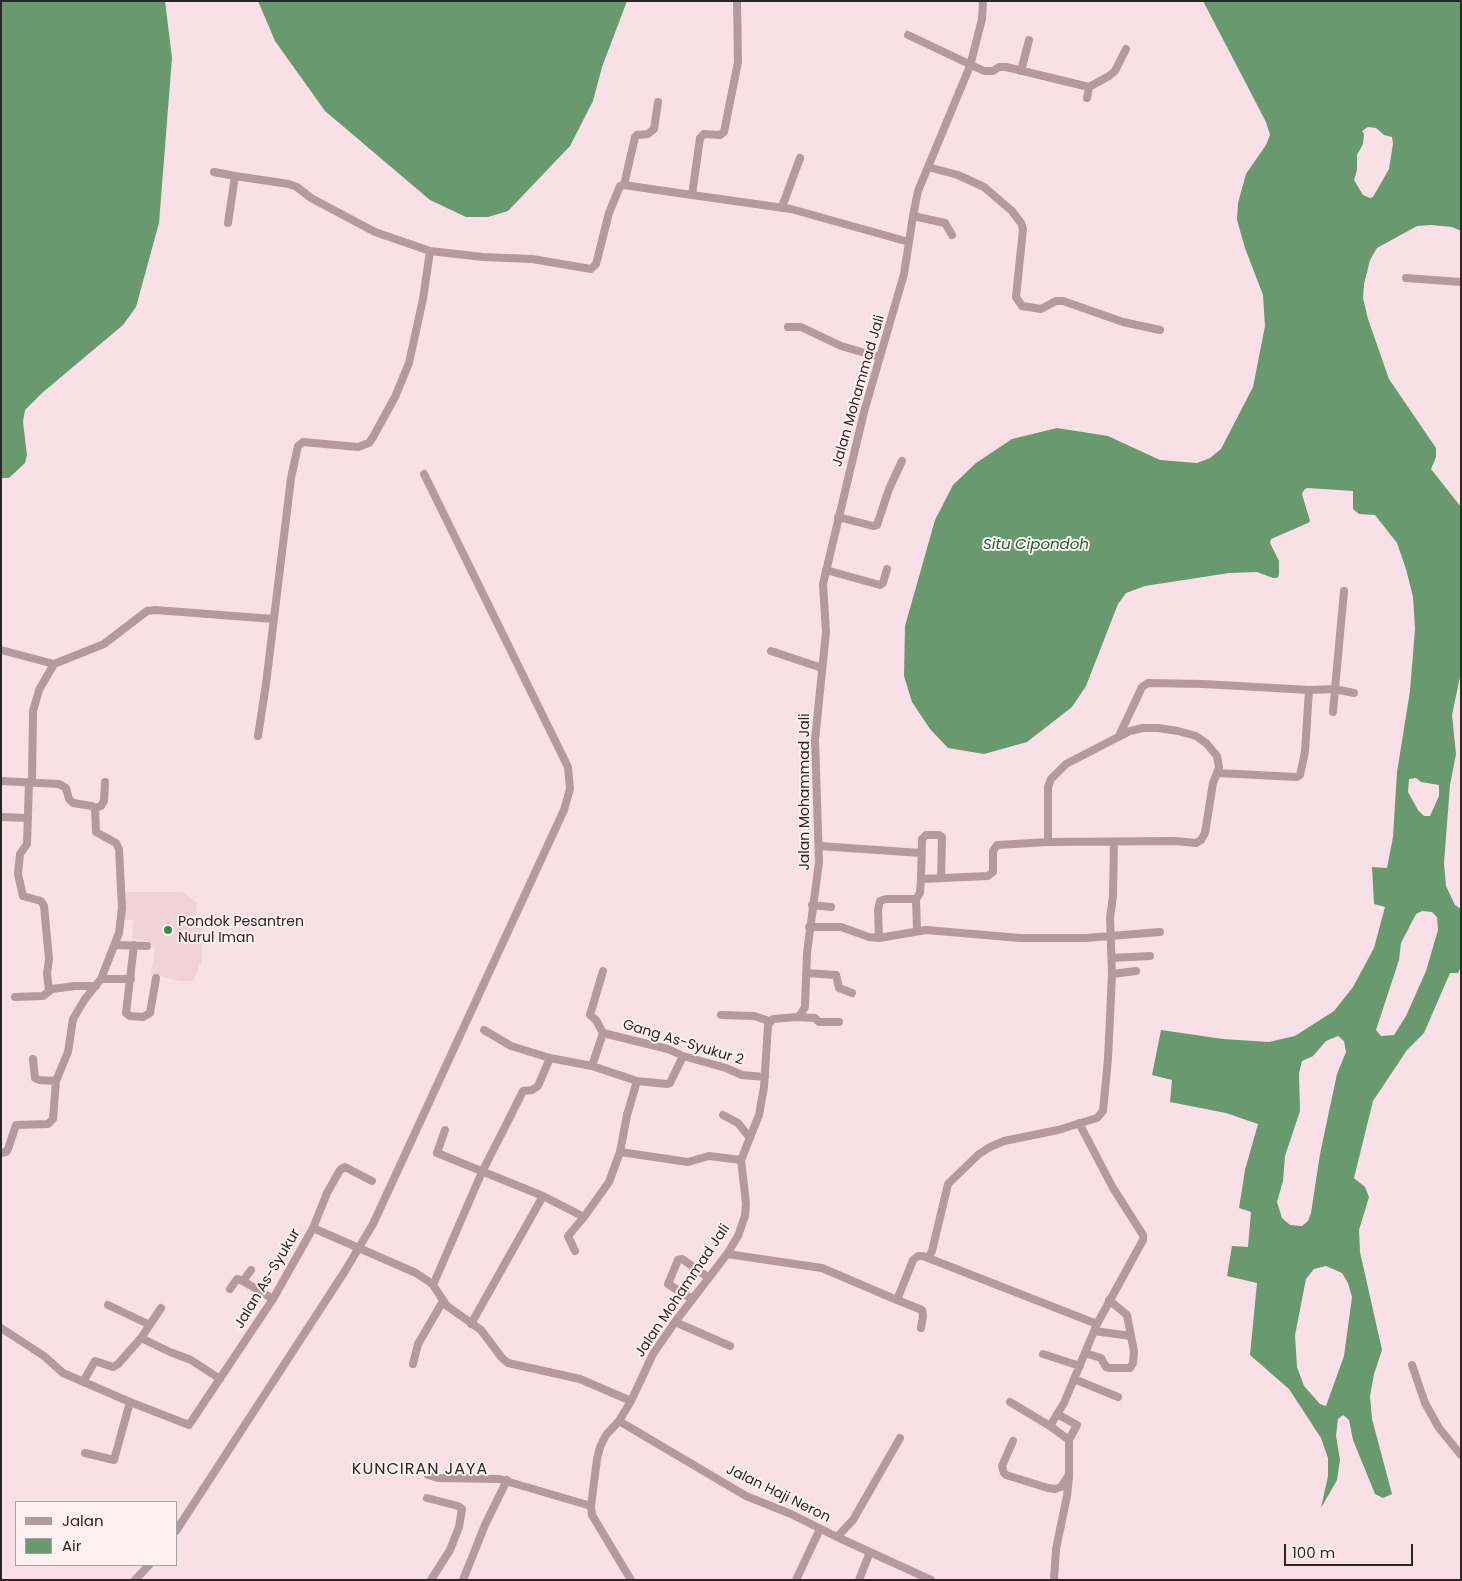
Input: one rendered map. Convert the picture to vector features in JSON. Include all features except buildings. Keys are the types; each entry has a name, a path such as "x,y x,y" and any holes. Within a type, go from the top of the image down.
{"street":[{"path":"692,195 700,138 704,134 720,135 724,132 738,62 737,1"},
{"name":"Jalan Mohammad Jali","path":"797,1017 805,1007 812,905 818,873 819,846 815,740 827,626 823,592 826,570 879,357 893,317 902,281 918,191 970,66 982,19 983,1"},
{"path":"908,35 984,71 993,71 999,67 1089,87 1115,71 1126,49"},
{"path":"1021,71 1029,40"},
{"path":"1087,98 1089,87"},
{"path":"214,172 290,184 311,198 376,232 430,251 483,257 532,259 592,270 596,264 617,189 624,184 635,137 648,134 654,129 658,102"},
{"path":"782,207 800,158"},
{"path":"928,167 958,175 984,187 1012,211 1021,223 1023,229 1016,297 1022,306 1041,309 1056,301 1063,301 1123,322 1160,330"},
{"path":"228,223 235,176"},
{"path":"624,184 782,207 909,242"},
{"path":"913,216 945,224 952,235"},
{"path":"258,736 291,478 298,446 303,442 358,447 369,443 395,397 409,363 430,251"},
{"path":"1406,278 1461,282"},
{"path":"788,327 802,327 841,346 879,357"},
{"path":"838,517 873,526 877,525 889,489 902,460"},
{"path":"178,1528 359,1248 377,1215 552,837 564,810 570,789 568,767 424,474"},
{"path":"826,570 880,585 883,583 887,569"},
{"path":"1333,712 1344,590"},
{"path":"1,650 54,664 104,644 147,611 155,610 274,619"},
{"path":"771,650 822,668"},
{"path":"49,990 44,906 39,900 22,896 18,874 20,854 27,844 33,711 39,690 54,664"},
{"path":"1119,736 1142,688 1148,683 1335,690 1354,693"},
{"path":"1217,773 1294,778 1300,775 1305,752 1309,690"},
{"path":"921,879 988,876 993,872 993,851 997,845 1048,842 1175,841 1196,843 1201,840 1205,833 1213,783 1219,767 1218,756 1206,743 1196,736 1178,731 1143,728 1119,736 1066,764 1050,779 1048,787 1048,842"},
{"path":"1,781 63,785 73,804 95,808 101,806 104,802 105,782"},
{"path":"1,1153 6,1152 8,1149 16,1125 51,1122 53,1119 56,1081 68,1052 75,1015 99,982 119,933 122,908 119,849 116,843 96,832 95,808"},
{"path":"1,817 28,818"},
{"path":"917,930 916,899 920,894 923,836 939,835 942,837 941,878"},
{"path":"928,1258 932,1251 948,1184 979,1154 1004,1142 1097,1118 1103,1111 1108,1059 1112,974 1110,918 1113,896 1114,842"},
{"path":"819,846 921,853"},
{"path":"879,938 878,910 880,901 886,899 916,899"},
{"path":"812,905 831,907"},
{"path":"810,926 841,926 868,937 879,938 888,938 917,930 940,930 1020,938 1085,938 1160,932"},
{"path":"115,945 147,946"},
{"path":"134,945 126,1013 130,1016 143,1017 150,1014 156,978"},
{"path":"1112,958 1150,956"},
{"name":"Gang As-Syukur 2","path":"604,971 590,1015 596,1020 603,1033 668,1049 683,1056 726,1068 742,1075 765,1077"},
{"path":"1112,974 1136,971"},
{"path":"806,973 836,974 839,988 852,992"},
{"path":"15,997 43,996 52,988 131,978"},
{"path":"721,1016 754,1016 769,1022 778,1018 797,1017 815,1018 819,1022 839,1022"},
{"path":"620,1152 688,1162 709,1156 740,1160 759,1114 765,1077 769,1022"},
{"path":"484,1030 511,1046 550,1058 592,1066 637,1081 670,1083 683,1056"},
{"path":"592,1066 603,1033"},
{"path":"433,1285 482,1172 523,1092 538,1086 550,1058"},
{"path":"33,1059 35,1078 56,1081"},
{"path":"575,1251 568,1236 610,1182 620,1152 627,1115 637,1081"},
{"path":"723,1115 738,1123 750,1138"},
{"path":"1050,1426 1074,1379 1109,1300 1141,1245 1143,1235 1114,1188 1079,1123"},
{"path":"445,1130 437,1154 543,1196 584,1217"},
{"name":"Jalan Mohammad Jali","path":"591,1506 600,1446 631,1401 653,1354 727,1254 738,1236 745,1216 746,1204 740,1160"},
{"path":"313,1228 327,1193 342,1167 372,1181"},
{"path":"471,1324 543,1196"},
{"name":"Jalan As-Syukur","path":"1,1328 44,1356 63,1373 189,1425 273,1299 313,1228 416,1273 433,1285 451,1310 481,1330 508,1363 580,1379 631,1401"},
{"path":"727,1254 822,1268 922,1310 921,1328"},
{"path":"897,1300 914,1260 918,1256 928,1258 1095,1328 1131,1336"},
{"path":"692,1299 668,1284 678,1260 682,1259 709,1278"},
{"path":"243,1281 251,1270"},
{"path":"230,1289 237,1279 273,1299"},
{"path":"1086,1353 1102,1358 1106,1367 1130,1368 1133,1363 1127,1315 1109,1300"},
{"path":"413,1364 418,1344 443,1301"},
{"path":"108,1305 150,1325"},
{"path":"83,1382 95,1361 113,1367 118,1364 141,1338 162,1308"},
{"path":"675,1322 730,1346"},
{"path":"141,1338 191,1360 220,1379"},
{"path":"1042,1354 1080,1366"},
{"path":"1412,1365 1425,1403 1439,1428 1461,1455"},
{"path":"1074,1379 1118,1397"},
{"path":"85,1453 114,1460 130,1402"},
{"path":"1010,1402 1069,1440"},
{"path":"1054,1580 1056,1549 1067,1496 1069,1440 1077,1425 1057,1414"},
{"name":"Jalan Haji Neron","path":"619,1421 746,1496 791,1514 836,1537 931,1580"},
{"path":"836,1537 853,1520 900,1438"},
{"path":"1013,1441 1002,1466 1006,1475 1055,1489 1061,1487 1069,1475"},
{"path":"428,1475 438,1478 507,1480 591,1506 596,1523 611,1544 631,1580"},
{"path":"463,1580 485,1524 507,1480"},
{"path":"427,1498 458,1506 462,1509 450,1550 431,1580"},
{"path":"796,1580 820,1529"},
{"path":"859,1580 870,1552"},
{"path":"135,1580 148,1566"}],"shaded area":[{"name":"Pondok Pesantren Nurul Iman","path":"124,892 183,892 197,903 196,916 203,916 202,959 193,981 180,981 151,974 155,949 147,941 132,939 134,920 123,920"}],"water":[{"path":"1,1 165,1 172,58 159,223 136,307 123,325 42,393 25,410 23,422 27,455 25,463 9,478 1,478"},
{"path":"258,1 627,1 602,67 593,101 570,146 508,211 488,217 466,217 430,200 325,111 275,41"},
{"name":"Situ Cipondoh","path":"1203,1 1461,1 1461,231 1452,227 1417,226 1377,248 1370,260 1364,284 1363,298 1368,319 1389,379 1436,448 1436,457 1431,469 1461,507 1461,672 1452,715 1456,754 1450,785 1444,863 1446,886 1455,905 1461,909 1461,967 1458,973 1450,973 1424,1033 1407,1050 1373,1101 1354,1178 1365,1187 1369,1197 1359,1230 1360,1252 1382,1350 1374,1374 1370,1396 1372,1419 1392,1494 1383,1498 1375,1494 1353,1440 1349,1420 1343,1415 1338,1419 1336,1436 1340,1460 1337,1480 1321,1508 1328,1476 1328,1458 1321,1438 1289,1389 1250,1355 1257,1283 1227,1276 1232,1246 1248,1247 1251,1212 1239,1208 1245,1170 1258,1124 1226,1113 1170,1102 1172,1080 1152,1075 1161,1030 1223,1039 1269,1042 1295,1036 1334,1011 1353,987 1374,948 1385,907 1374,904 1372,867 1387,868 1393,837 1397,772 1410,691 1415,629 1413,597 1397,543 1375,515 1359,514 1353,509 1353,491 1307,488 1302,494 1310,521 1271,539 1270,543 1279,561 1279,575 1277,578 1257,572 1229,573 1145,586 1126,593 1118,604 1086,686 1072,707 1027,742 984,754 948,748 930,729 912,702 904,676 905,626 935,520 953,485 976,463 1012,439 1057,428 1108,436 1160,460 1197,463 1210,458 1221,449 1253,387 1265,326 1263,295 1245,248 1237,220 1238,203 1246,174 1266,145 1270,135 1266,122","holes":["1368,127 1376,128 1384,135 1392,137 1393,144 1389,169 1373,197 1370,198 1363,195 1354,180 1357,170 1357,155 1363,144 1364,134 1362,131","1416,778 1421,782 1439,785 1439,796 1430,816 1424,816 1418,810 1408,792 1409,779","1422,911 1432,912 1437,917 1438,930 1426,971 1406,1016 1394,1035 1381,1036 1376,1030 1399,960 1401,943 1416,914","1338,1036 1344,1041 1346,1052 1337,1074 1320,1154 1311,1213 1308,1221 1302,1226 1290,1225 1282,1218 1277,1202 1283,1181 1285,1156 1300,1111 1299,1073 1302,1061 1313,1056 1326,1041","1326,1266 1342,1273 1348,1283 1352,1297 1344,1356 1326,1406 1320,1404 1304,1386 1297,1367 1295,1335 1306,1279 1314,1269"]}],"place":[{"name":"Pondok Pesantren Nurul Iman","path":"168,930"}],"district":[{"name":"KUNCIRAN JAYA","path":"420,1470"}]}
